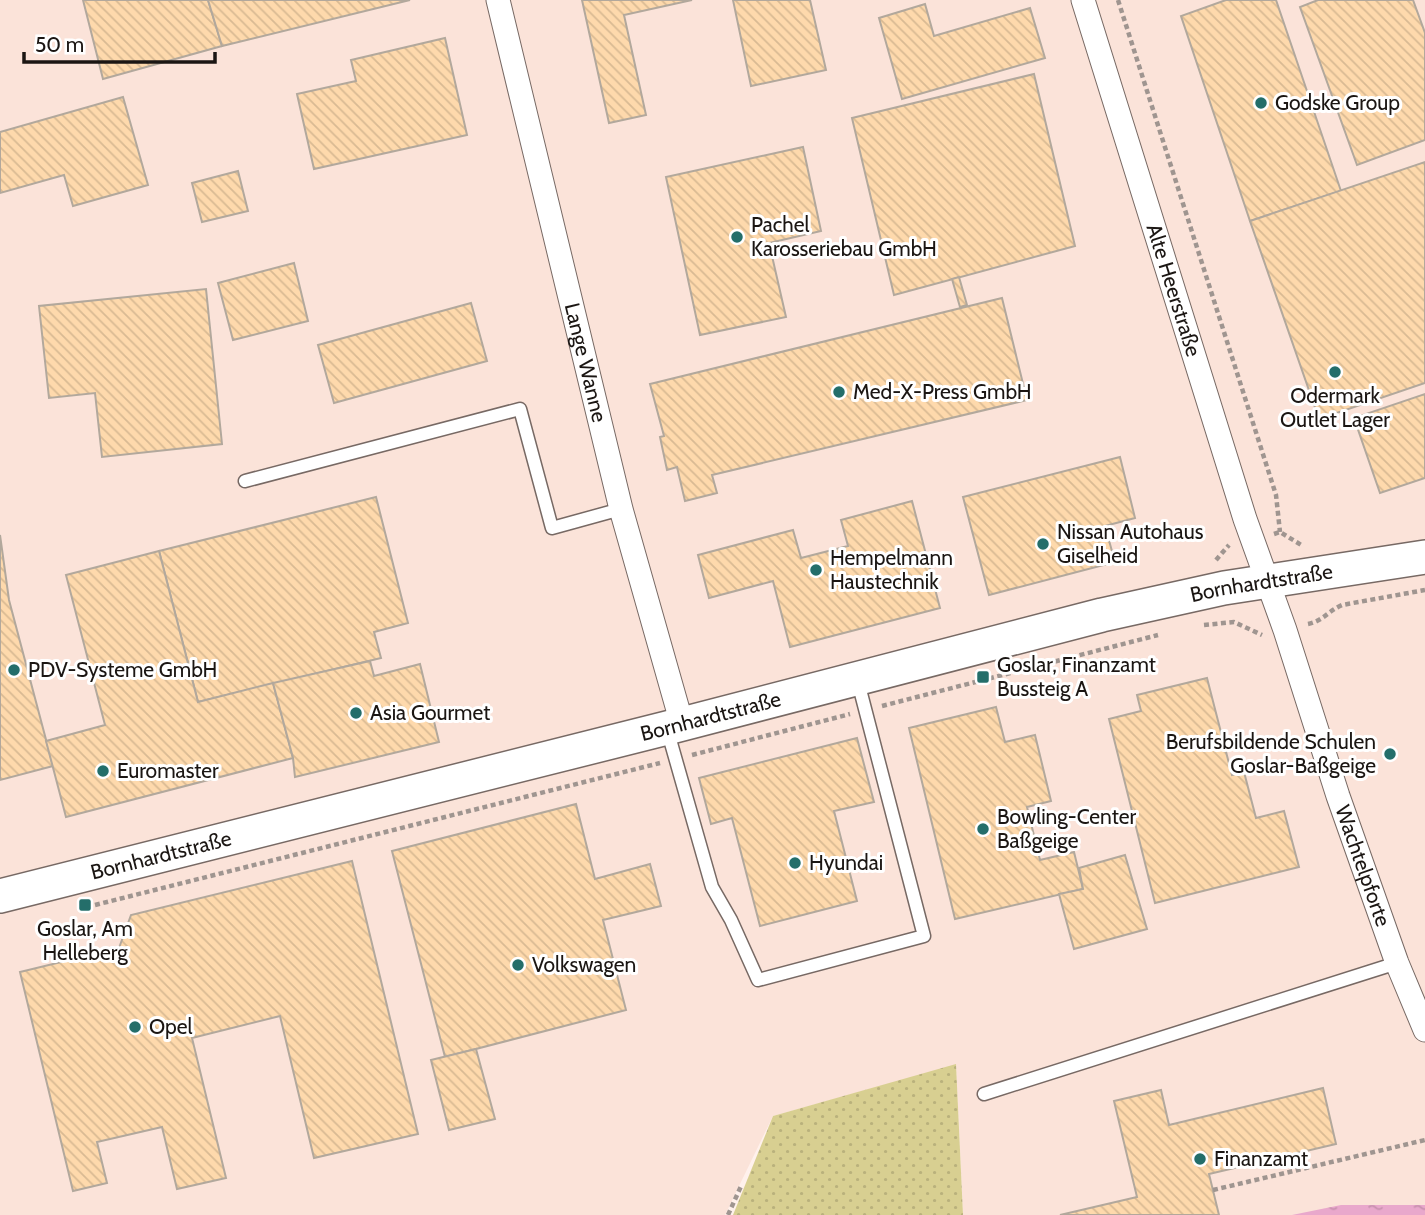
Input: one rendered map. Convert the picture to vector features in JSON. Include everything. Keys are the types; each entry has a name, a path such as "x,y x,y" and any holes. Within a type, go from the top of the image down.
{"street":[{"name":"Lange Wanne","path":"498,0 675,737"},
{"name":"Alte Heerstraße","path":"1083,0 1245,519 1267,580"},
{"name":"Bornhardtstraße","path":"0,896 675,737 857,678 1116,612 1267,580 1425,557"},
{"name":"Wachtelpforte","path":"1267,580 1338,796 1397,963 1425,1030"}],"lane":[{"path":"245,481 520,410 552,528 621,509"},
{"path":"675,737 712,887 731,919 758,980 925,936 857,678"},
{"path":"984,1094 1397,963"}],"path":[{"path":"1118,0 1276,495 1280,532"},
{"path":"1192,626 1234,622 1260,635 1320,622 1330,610 1342,605 1425,590"},
{"path":"87,907 675,737 866,710 1169,632"},
{"path":"1213,1190 1425,1140"},
{"path":"728,1215 742,1184"}],"shaded area":[{"path":"0,0 1425,0 1425,1215 963,1215 956,1065 773,1116 725,1215 0,1215"},
{"path":"956,1064 963,1215 733,1215 773,1116"}],"water":[{"path":"1341,1205 1425,1205 1425,1215 1292,1215"}],"building":[{"path":"83,0 208,0 222,46 103,79"},
{"path":"208,0 410,0 222,46"},
{"path":"582,0 692,0 624,15 646,115 609,123"},
{"path":"733,0 810,0 826,70 751,86"},
{"name":"Godske Group","path":"1226,0 1276,0 1341,191 1250,221 1181,16"},
{"path":"1318,0 1413,0 1425,33 1425,140 1357,165 1300,7"},
{"path":"925,4 934,36 1030,8 1045,58 902,99 879,18"},
{"path":"445,38 467,135 314,169 297,94 356,81 351,60"},
{"path":"1034,74 1075,246 894,295 852,118"},
{"path":"123,97 148,185 73,206 64,175 0,193 0,132"},
{"name":"Pachel Karosseriebau GmbH","path":"803,147 821,231 769,243 786,317 700,335 666,177"},
{"path":"1425,162 1425,383 1319,419 1250,221"},
{"path":"238,171 248,211 202,222 192,183"},
{"path":"294,263 308,321 233,340 218,283"},
{"path":"959,277 967,305 960,307 952,279"},
{"path":"206,289 222,444 102,457 95,393 49,398 39,306"},
{"name":"Med-X-Press GmbH","path":"1002,298 1027,400 712,475 717,493 685,501 677,467 667,470 660,437 664,436 650,384"},
{"path":"471,303 487,361 334,403 318,345"},
{"path":"1425,394 1425,478 1380,493 1354,418"},
{"name":"Nissan Autohaus Giselheid","path":"1120,457 1135,518 1105,526 1115,562 989,595 963,497"},
{"path":"376,497 408,623 374,632 381,658 198,702 159,551"},
{"name":"Hempelmann Haustechnik","path":"912,501 940,608 790,647 773,581 709,598 698,555 793,530 801,558 848,546 841,520"},
{"name":"PDV-Systeme GmbH","path":"0,535 9,600 53,766 0,780"},
{"path":"159,551 198,702 273,683 293,758 66,817 46,741 105,725 66,575"},
{"name":"Asia Gourmet","path":"370,661 374,676 420,664 439,742 295,777 293,758 273,683"},
{"path":"1207,678 1232,775 1244,772 1256,818 1284,811 1299,867 1155,903 1109,719 1141,711 1137,695"},
{"name":"Bowling-Center Baßgeige","path":"996,707 1005,742 1035,735 1051,801 1027,807 1040,860 1074,852 1083,889 955,919 909,728"},
{"name":"Hyundai","path":"857,738 874,802 834,811 857,901 760,926 732,818 711,824 699,778"},
{"name":"Volkswagen","path":"576,804 595,879 650,864 661,906 603,920 626,1010 445,1057 392,851"},
{"path":"1125,855 1147,929 1074,949 1059,894 1083,889 1079,868"},
{"name":"Opel","path":"352,861 418,1134 314,1158 280,1016 192,1038 226,1178 177,1189 162,1127 97,1142 107,1183 73,1191 20,972 119,948 131,915"},
{"path":"476,1049 495,1119 449,1130 431,1060"},
{"name":"Finanzamt","path":"1323,1088 1336,1144 1209,1174 1219,1215 1060,1215 1137,1197 1114,1101 1161,1090 1169,1125"}],"place":[{"name":"Godske Group","path":"1261,103"},
{"name":"Pachel Karosseriebau GmbH","path":"737,237"},
{"name":"Odermark Outlet Lager","path":"1335,372"},
{"name":"Med-X-Press GmbH","path":"839,392"},
{"name":"Nissan Autohaus Giselheid","path":"1043,544"},
{"name":"Hempelmann Haustechnik","path":"816,570"},
{"name":"PDV-Systeme GmbH","path":"14,670"},
{"name":"Goslar, Finanzamt Bussteig A","path":"983,677"},
{"name":"Asia Gourmet","path":"356,713"},
{"name":"Berufsbildende Schulen Goslar-Baßgeige","path":"1390,754"},
{"name":"Euromaster","path":"103,771"},
{"name":"Bowling-Center Baßgeige","path":"983,829"},
{"name":"Hyundai","path":"795,863"},
{"name":"Goslar, Am Helleberg","path":"85,905"},
{"name":"Volkswagen","path":"518,965"},
{"name":"Opel","path":"135,1027"},
{"name":"Finanzamt","path":"1200,1159"}]}
